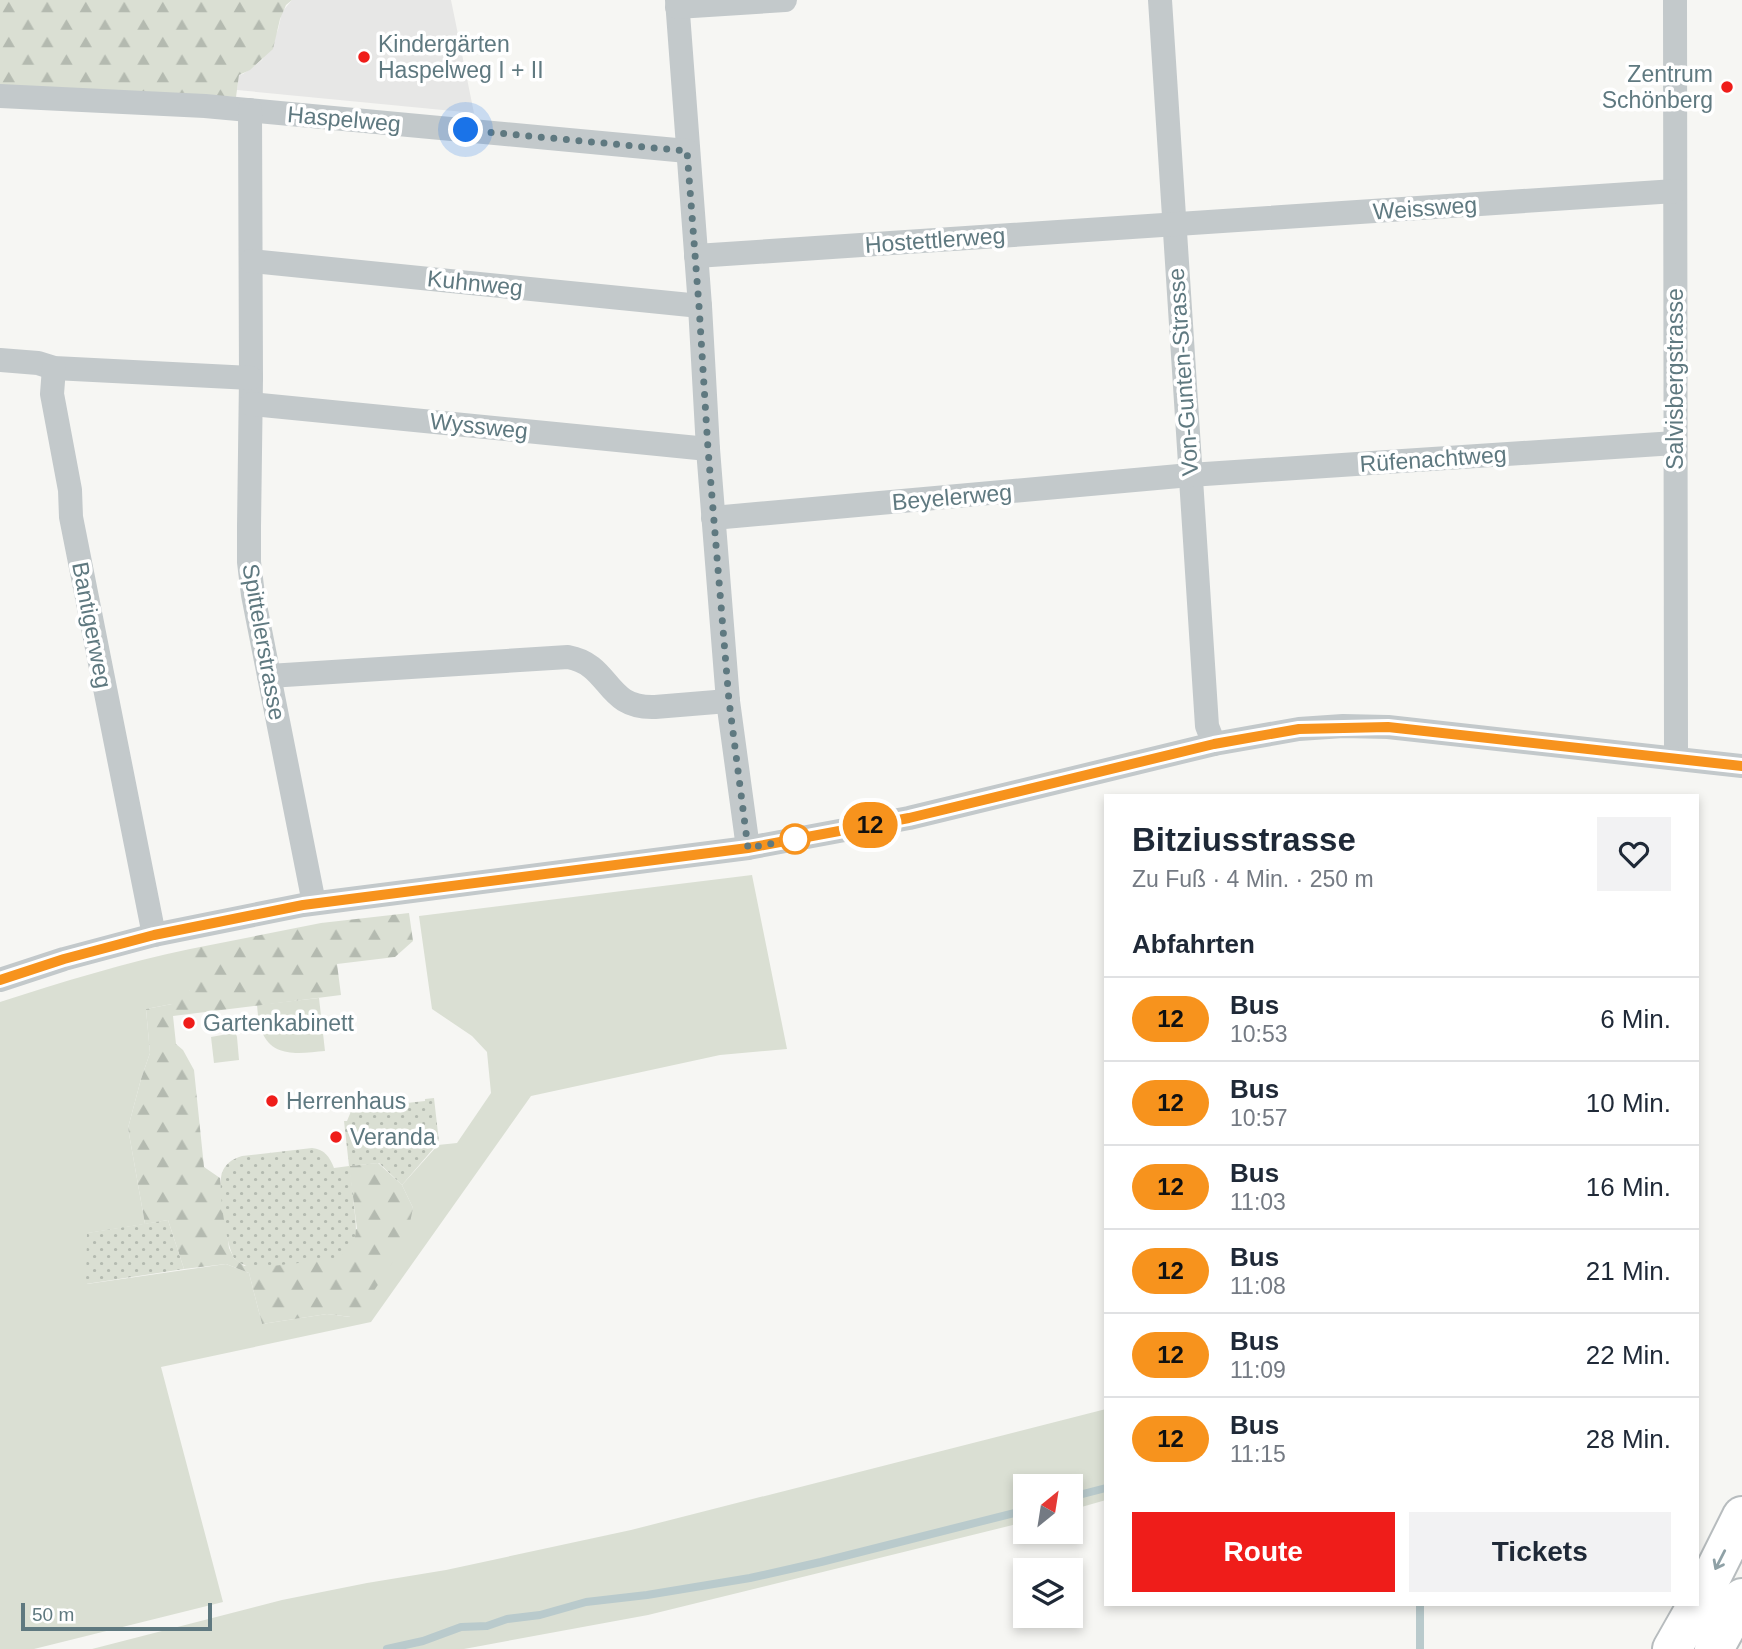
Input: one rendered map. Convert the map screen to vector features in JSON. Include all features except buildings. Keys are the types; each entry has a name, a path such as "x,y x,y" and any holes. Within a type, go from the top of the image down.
{"highway":[{"path":"1699,1600 1742,1516"},
{"path":"1714,1649 1742,1598"},
{"path":"1672,1649 1696,1606"}],"street":[{"path":"748,848 729,701 713,518 677,3 785,0"},
{"name":"Von-Gunten-Strasse","path":"1160,0 1207,726 1214,744"},
{"name":"Salvisbergstrasse","path":"1675,0 1676,758"},
{"name":"Haspelweg","path":"0,96 250,110 687,151"},
{"name":"Spittelerstrasse","path":"250,110 249,562 253,595 314,903"},
{"name":"Weissweg","path":"1174,224 1675,191"},
{"name":"Hostettlerweg","path":"696,256 1174,224"},
{"name":"Kuhnweg","path":"251,261 699,306"},
{"path":"0,360 38,363 54,368 251,377"},
{"name":"Bantigerweg","path":"54,368 52,394 70,490 71,517 154,935"},
{"name":"Wyssweg","path":"251,404 708,449"},
{"name":"Rüfenachtweg","path":"1190,475 1675,443"},
{"name":"Beyelerweg","path":"713,518 1190,475"},
{"path":"269,676 568,657 592,666 616,695 633,705 644,708 729,701"},
{"path":"0,980 64,959 154,935 314,903 748,848 909,818 1214,744 1299,729 1388,727 1742,766"}],"shaded area":[{"name":"Kindergärten Haspelweg I + II","path":"292,0 451,0 474,113 237,90 239,75 262,60 278,30 282,12"}],"green space":[{"path":"0,0 292,0 286,5 280,19 273,49 250,70 239,75 236,97 0,85"},
{"path":"752,875 787,1049 720,1055 531,1096 371,1322 161,1367 223,1602 34,1649 0,1649 0,1002 118,966 190,949 190,990 172,1004 146,1009 150,1053 128,1128 145,1224 88,1233 87,1284 226,1264 249,1273 262,1324 327,1314 350,1317 413,1208 402,1185 438,1145 457,1143 491,1093 487,1052 472,1036 432,1009 419,916"},
{"path":"409,913 413,941 395,957 337,964 341,995 173,1016 176,1044 183,1050 194,1070 204,1167 220,1178 229,1248 234,1258 244,1266 357,1229 349,1166 378,1163 402,1185 413,1208 406,1242 364,1306 351,1317 327,1314 262,1324 249,1273 226,1264 184,1269 168,1220 145,1224 128,1128 150,1053 146,1009 172,1004 173,995 190,990 190,949 321,923"},
{"path":"319,998 325,1051 289,1052 273,1047 267,1041 260,1026 257,1005"},
{"path":"233,1033 237,1037 239,1060 214,1063 211,1037"},
{"path":"434,1098 439,1142 402,1185 379,1163 350,1166 356,1231 348,1251 333,1259 255,1268 235,1259 226,1231 221,1190 222,1173 229,1162 242,1156 312,1148 326,1154 334,1168 349,1166 344,1121 347,1121 352,1109"},
{"path":"168,1220 184,1269 86,1284 87,1233"},
{"path":"1104,1410 1104,1501 1083,1507 1083,1474 1013,1474 1013,1525 648,1615 464,1649 92,1649 282,1600 446,1570 631,1530"}],"waterway":[{"path":"1083,1494 1104,1489"},
{"path":"387,1649 423,1641 461,1627 487,1626 586,1602 750,1578 1013,1513"},
{"path":"1420,1606 1420,1649"}],"bus line":[{"name":"12","path":"0,980 64,959 154,935 303,905 748,848 909,818 1214,744 1299,729 1388,727 1742,766"}],"place":[{"name":"Kindergärten Haspelweg I + II","path":"364,57"},
{"name":"Zentrum Schönberg","path":"1727,87"},
{"name":"Gartenkabinett","path":"189,1023"},
{"name":"Herrenhaus","path":"272,1101"},
{"name":"Veranda","path":"336,1137"}],"route":[{"path":"466,130 687,151 729,701 748,848 795,839"}]}
